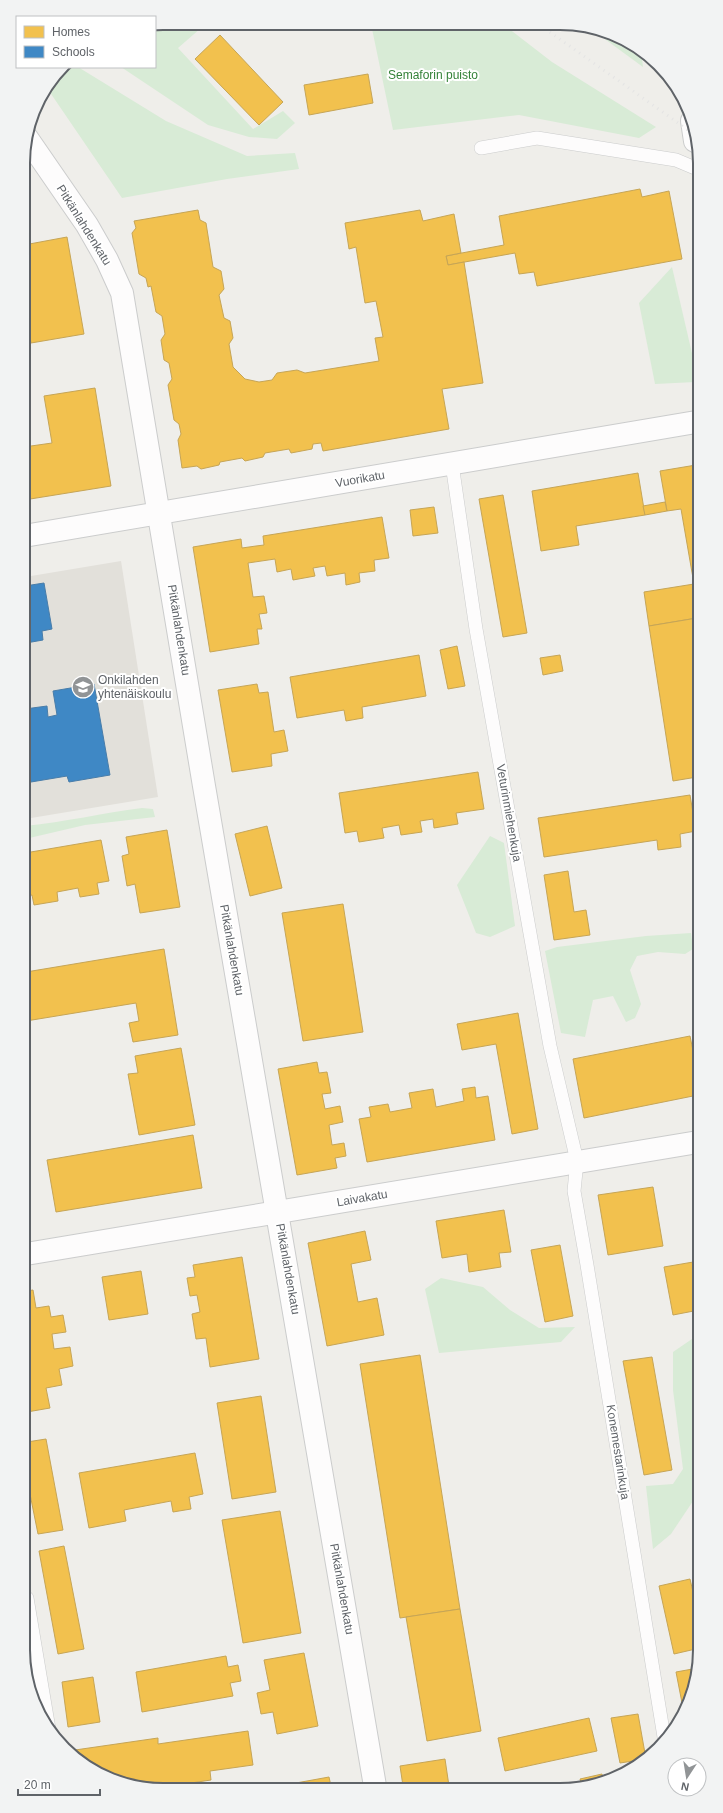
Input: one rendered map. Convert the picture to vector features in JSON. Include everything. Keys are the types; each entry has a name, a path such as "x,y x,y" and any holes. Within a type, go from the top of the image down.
{"street":[{"name":"Pitkänlahdenkatu","path":"32,144 87,225 107,260 122,293 204,786 374,1783"},
{"name":"Vuorikatu","path":"30,535 693,423"},
{"name":"Laivakatu","path":"30,1253 693,1143"}],"lane":[{"path":"481,148 537,138 676,160 693,167"},
{"name":"Veturinmiehenkuja","path":"452,464 476,629 550,1046 577,1161"},
{"name":"Konemestarinkuja","path":"577,1161 574,1191 589,1273 663,1734"},
{"path":"30,1616 46,1713"}],"shaded area":[{"name":"Onkilahden yhtenäiskoulu","path":"121,561 158,797 30,818 30,576"}],"green space":[{"path":"156,30 199,30 178,48 253,129 283,111 295,123 277,139 249,137 208,125 122,68 156,68"},
{"name":"Semaforin puisto","path":"372,30 510,30 552,62 656,127 639,138 519,115 393,130"},
{"path":"602,37 627,48 641,57 643,67"},
{"path":"70,68 80,68 166,121 247,156 295,153 299,169 227,179 122,198 50,92 57,82"},
{"path":"672,267 693,358 693,382 655,384 639,303"},
{"path":"142,808 153,809 155,817 85,825 30,838 30,825"},
{"path":"490,836 504,843 515,926 490,937 476,933 457,885"},
{"path":"691,933 693,949 685,954 658,952 637,956 630,970 641,1004 635,1018 626,1022 613,996 593,1000 585,1037 561,1033 545,951 557,947 646,936"},
{"path":"441,1278 483,1287 510,1310 539,1328 575,1327 561,1342 439,1353 425,1289"},
{"path":"692,1339 693,1501 671,1534 653,1549 646,1486 673,1484 683,1469 673,1390 673,1352"}],"building: Homes":[{"path":"220,35 283,102 259,125 195,59"},
{"path":"368,74 373,103 309,115 304,85"},
{"path":"640,189 642,197 669,191 682,259 537,286 534,272 519,274 515,253 448,265 446,256 504,245 499,216"},
{"path":"198,210 200,220 206,223 213,267 221,271 224,289 219,295 224,318 230,321 233,338 229,344 233,367 245,379 259,382 272,380 277,373 297,370 305,373 379,361 375,338 383,337 376,301 365,303 356,247 349,249 345,223 420,210 423,221 454,214 461,253 446,256 448,265 464,262 483,383 442,389 449,429 323,451 321,443 313,444 312,449 291,453 289,449 265,453 263,457 245,461 242,458 220,462 219,465 201,469 197,466 182,468 178,440 181,434 179,424 174,420 168,385 172,379 169,363 164,360 161,340 165,334 162,316 156,312 151,286 148,287 146,278 139,274 132,233 136,228 134,221"},
{"path":"67,237 84,334 31,343 30,244"},
{"path":"95,388 111,486 30,499 30,446 52,443 44,396"},
{"path":"693,466 693,578 681,509 667,511 660,471"},
{"path":"638,473 645,515 576,526 579,545 541,551 532,491"},
{"path":"503,495 527,633 503,637 479,499"},
{"path":"665,502 667,511 645,515 643,506"},
{"path":"434,507 438,533 413,536 410,510"},
{"path":"382,517 389,558 374,560 375,571 359,573 360,582 346,585 345,573 327,576 325,566 313,568 315,576 293,580 291,569 277,572 275,559 248,563 253,597 264,596 267,613 259,614 262,629 257,629 259,644 210,652 193,547 241,539 242,548 264,545 263,536"},
{"path":"693,584 693,619 649,626 644,592"},
{"path":"693,619 693,778 673,781 649,626"},
{"path":"457,646 465,686 448,689 440,650"},
{"path":"419,655 426,696 362,707 363,718 346,721 344,710 297,718 290,677"},
{"path":"560,655 563,671 543,675 540,658"},
{"path":"257,684 259,693 268,692 274,732 284,730 288,751 271,754 272,766 232,772 218,690"},
{"path":"478,772 484,809 456,813 458,824 434,828 433,819 420,821 422,832 401,835 399,825 382,828 384,838 359,842 357,831 345,833 339,793"},
{"path":"690,795 693,813 693,832 680,834 681,847 658,850 657,840 544,857 538,818"},
{"path":"267,826 282,888 250,896 235,834"},
{"path":"167,830 180,907 140,913 135,884 127,886 122,856 129,854 126,837"},
{"path":"101,840 109,881 97,883 99,894 80,897 78,888 57,892 58,901 34,905 32,895 30,895 30,852"},
{"path":"568,871 574,912 586,910 590,935 554,940 544,875"},
{"path":"343,904 363,1032 303,1041 282,913"},
{"path":"164,949 178,1035 133,1042 129,1023 139,1021 136,1003 30,1020 30,971"},
{"path":"518,1013 538,1129 512,1134 496,1044 462,1050 457,1024"},
{"path":"690,1036 693,1051 693,1096 584,1118 573,1059"},
{"path":"181,1048 195,1125 139,1135 128,1074 138,1073 135,1056"},
{"path":"317,1062 319,1073 327,1072 331,1093 322,1094 325,1109 340,1106 343,1122 329,1125 332,1145 344,1143 346,1156 335,1158 337,1168 297,1175 278,1069"},
{"path":"475,1087 476,1098 488,1096 495,1140 367,1162 359,1119 371,1117 369,1107 388,1104 390,1112 412,1108 409,1093 433,1089 436,1107 464,1101 462,1089"},
{"path":"193,1135 202,1188 56,1212 47,1160"},
{"path":"653,1187 663,1246 608,1255 598,1195"},
{"path":"504,1210 511,1252 499,1253 501,1267 469,1272 467,1254 442,1258 436,1221"},
{"path":"365,1231 371,1260 351,1264 358,1302 377,1298 384,1335 327,1346 308,1243"},
{"path":"560,1245 573,1316 545,1322 531,1250"},
{"path":"242,1257 259,1359 210,1367 206,1338 196,1339 192,1314 200,1312 197,1295 190,1296 187,1278 195,1277 193,1265"},
{"path":"693,1262 693,1311 673,1315 664,1267"},
{"path":"141,1271 148,1314 109,1320 102,1277"},
{"path":"30,1290 33,1290 36,1308 49,1306 51,1317 63,1315 66,1332 52,1334 54,1349 70,1347 73,1366 59,1369 62,1385 46,1388 50,1408 30,1411"},
{"path":"420,1355 460,1609 400,1618 360,1364"},
{"path":"652,1357 672,1470 644,1475 623,1361"},
{"path":"261,1396 276,1492 232,1499 217,1403"},
{"path":"46,1439 63,1530 38,1534 30,1494 30,1442"},
{"path":"195,1453 203,1494 189,1497 191,1509 173,1512 171,1501 124,1510 126,1521 89,1528 79,1473"},
{"path":"280,1511 301,1633 243,1643 222,1520"},
{"path":"64,1546 84,1649 58,1654 39,1551"},
{"path":"690,1579 693,1592 693,1650 674,1654 659,1586"},
{"path":"460,1609 481,1731 427,1741 406,1617"},
{"path":"304,1653 318,1726 277,1734 273,1712 261,1714 257,1693 270,1690 264,1660"},
{"path":"226,1656 228,1667 238,1665 241,1681 230,1683 233,1696 142,1712 136,1672"},
{"path":"692,1669 682,1703 676,1672"},
{"path":"93,1677 100,1722 68,1727 62,1682"},
{"path":"638,1714 645,1752 634,1761 620,1763 611,1718"},
{"path":"589,1718 597,1751 505,1771 498,1738"},
{"path":"248,1731 253,1765 210,1771 211,1780 191,1783 154,1783 120,1776 89,1761 75,1750 158,1738 158,1744"},
{"path":"445,1759 449,1783 403,1783 400,1766"},
{"path":"602,1774 602,1776 581,1781 580,1779"},
{"path":"329,1777 330,1783 296,1783"}],"building: Schools":[{"path":"44,583 52,629 42,631 43,640 30,642 30,585"},
{"path":"94,684 110,775 69,782 67,776 30,782 30,708 47,706 48,717 57,715 53,691"}],"railway":[{"path":"547,30 689,130"}],"place":[{"name":"Onkilahden yhtenäiskoulu","path":"83,687"}]}
